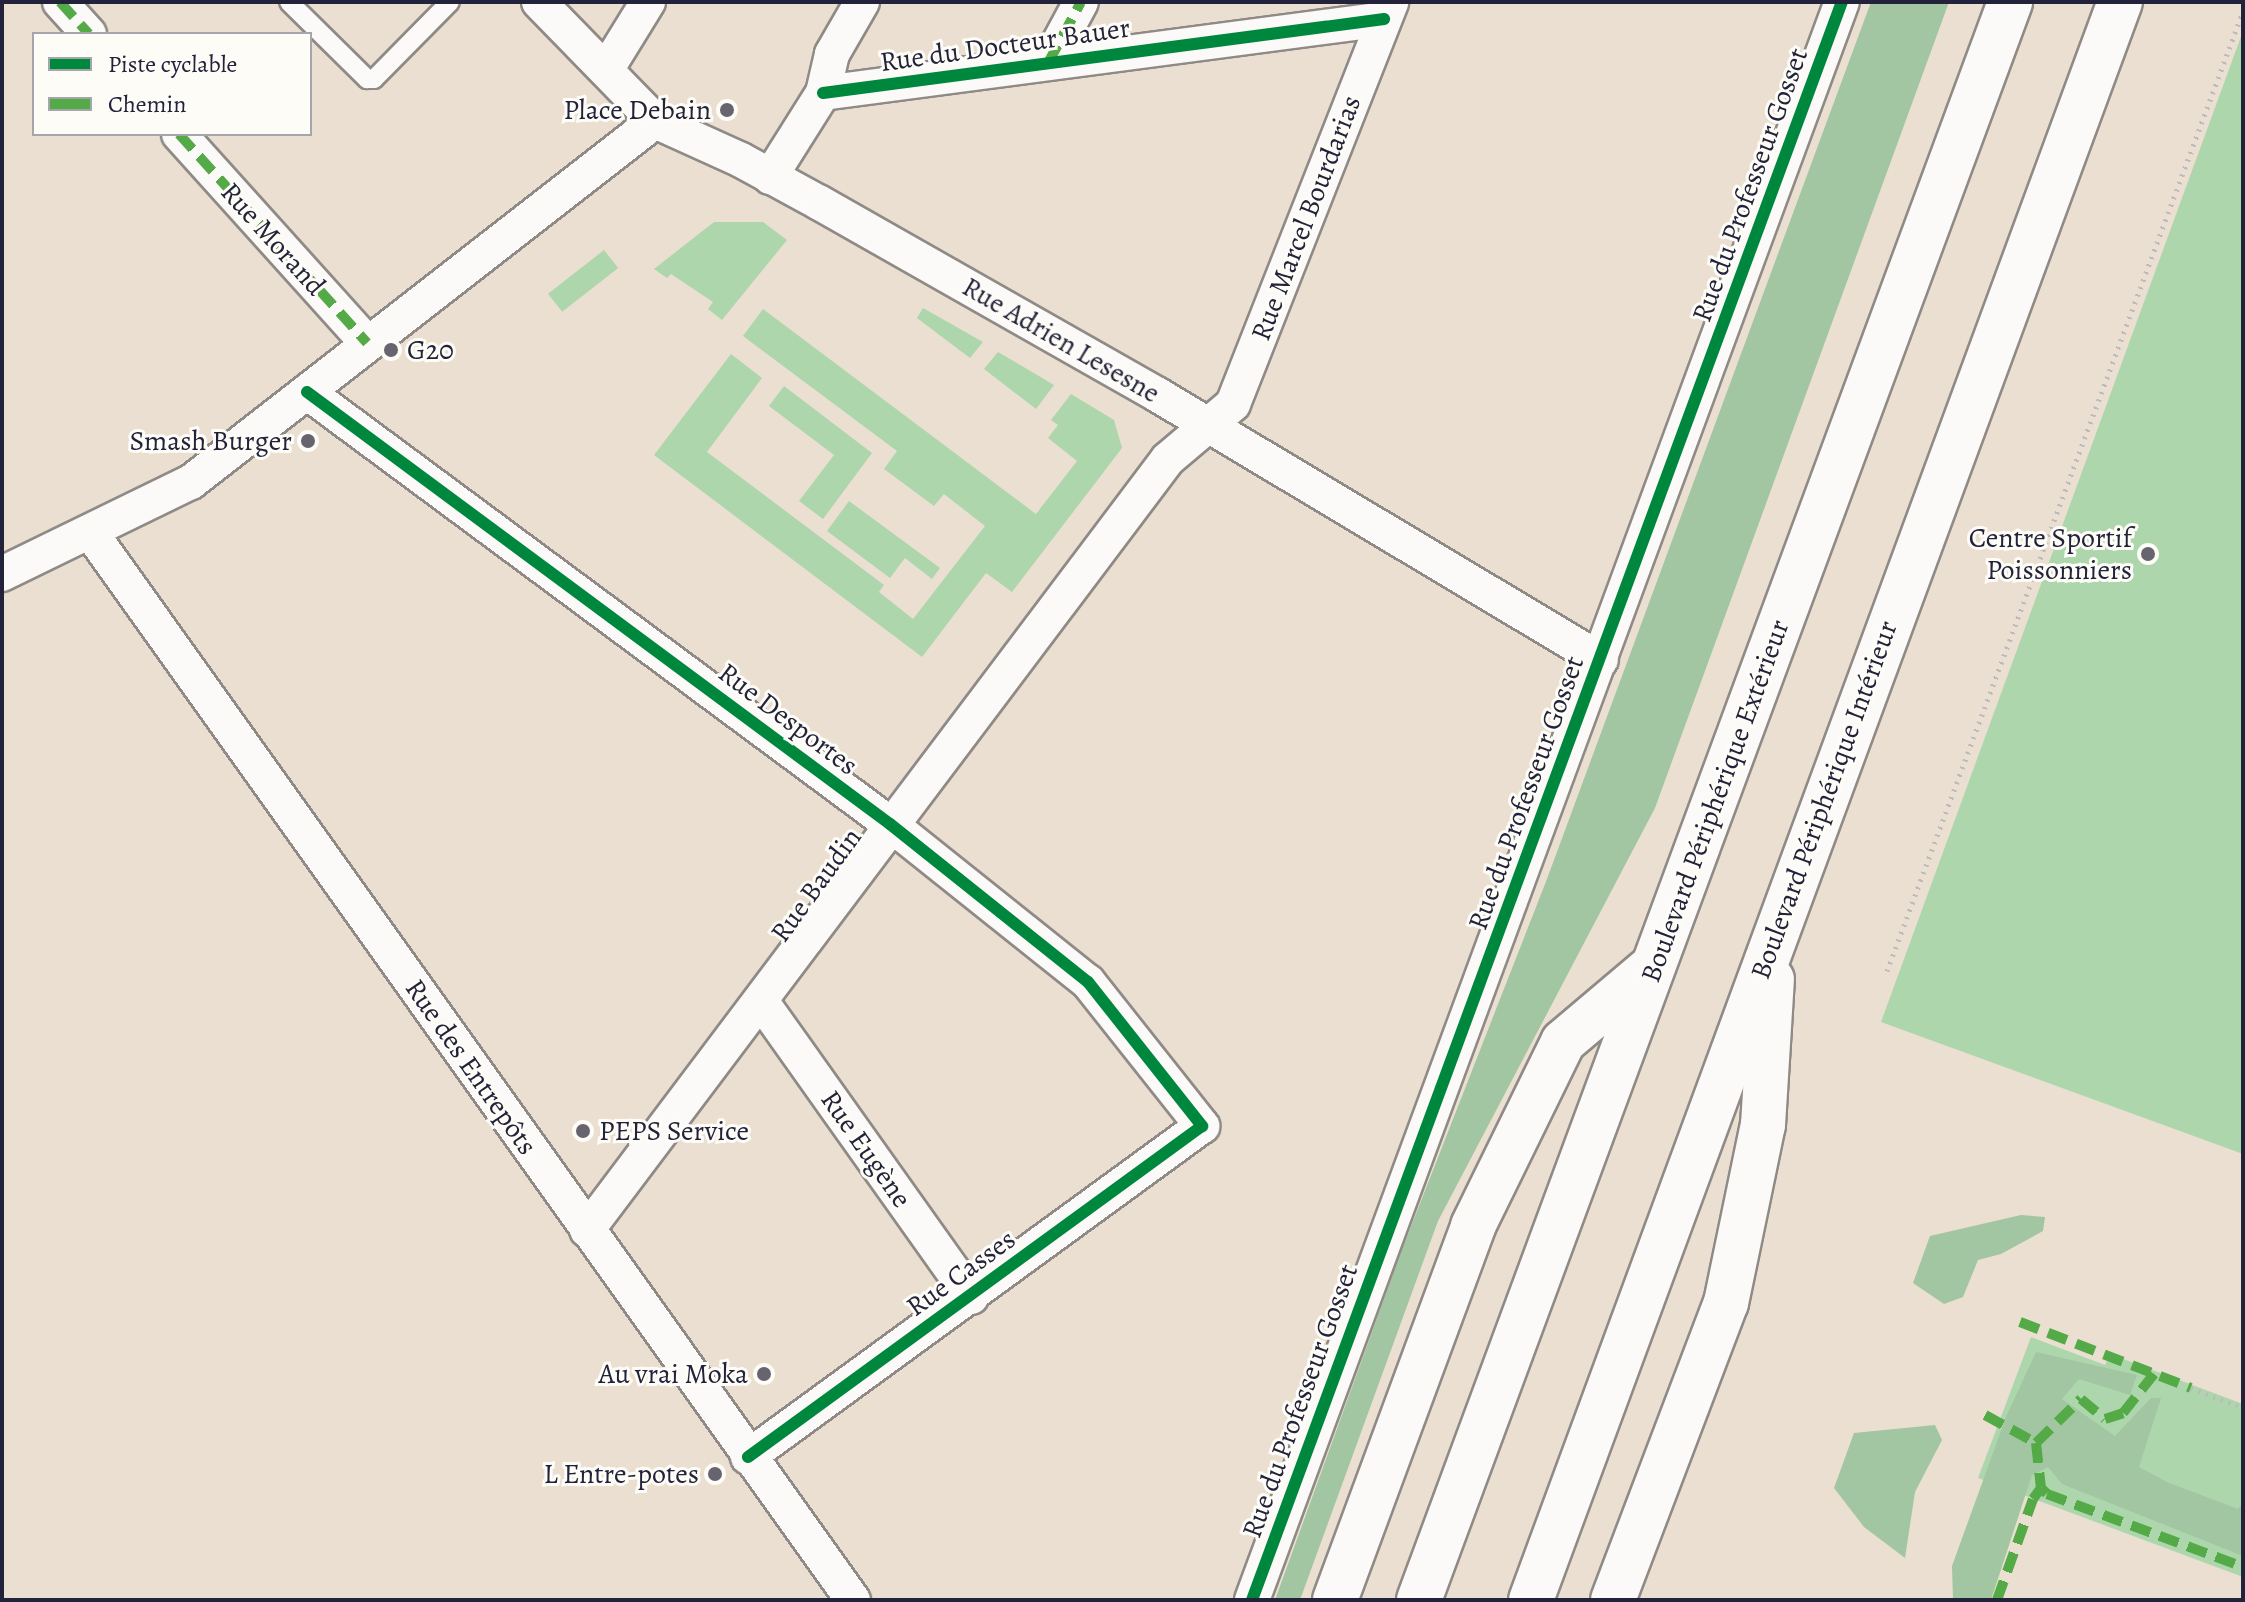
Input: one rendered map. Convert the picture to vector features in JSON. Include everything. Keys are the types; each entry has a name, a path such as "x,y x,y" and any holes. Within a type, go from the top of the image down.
{"highway":[{"name":"Boulevard Périphérique Extérieur","path":"1419,1600 2010,2"},
{"name":"Boulevard Périphérique Intérieur","path":"1531,1600 2120,2"},
{"path":"1613,1600 1726,1303 1763,1125 1775,933"},
{"path":"1335,1600 1473,1226 1563,1042 1655,964"}],"street":[{"path":"60,2 87,32"},
{"name":"Rue Adrien Lesesne","path":"539,2 655,121 770,177 1209,426 1601,660"},
{"path":"606,70 648,2"},
{"path":"770,177 823,93 832,54 862,2"},
{"path":"1048,63 1081,2"},
{"name":"Rue du Professeur Gosset","path":"1252,1600 1842,2"},
{"name":"Rue du Docteur Bauer","path":"823,93 1048,63 1387,10"},
{"name":"Rue Marcel Bourdarias","path":"1209,426 1233,404 1387,10"},
{"path":"2,574 191,482 655,121"},
{"name":"Rue Morand","path":"181,136 367,343"},
{"name":"Rue Desportes","path":"307,392 890,824 1088,982 1202,1126"},
{"name":"Rue Baudin","path":"587,1230 1168,459 1209,426"},
{"name":"Rue des Entrepôts","path":"91,533 853,1600"},
{"name":"Rue Eugène","path":"761,1001 971,1297"},
{"name":"Rue Casses","path":"748,1457 1202,1126"}],"lane":[{"path":"289,2 367,79 374,79 450,2"}],"path":[{"path":"1887,971 2243,11"},
{"path":"2191,1388 2243,1408"}],"green space":[{"path":"1871,2 1949,2 1655,808 1438,1221 1300,1600 1275,1600 1401,1252 1547,879"},
{"name":"Centre Sportif Poissonniers","path":"2243,31 2243,1154 1881,1022"},
{"path":"714,222 763,222 787,240 722,320 708,309 713,302 671,274 667,278 654,269"},
{"path":"604,250 618,268 562,312 548,294"},
{"path":"923,308 983,342 970,358 917,318"},
{"path":"763,309 1036,514 1077,461 1048,438 1058,425 1051,420 1071,394 1114,420 1122,448 1012,592 986,573 922,657 654,455 731,354 762,378 707,452 884,585 879,592 913,619 985,526 944,494 934,506 884,469 897,451 743,336"},
{"path":"998,352 1054,385 1036,409 984,369"},
{"path":"784,386 872,453 823,519 799,501 834,455 769,406"},
{"path":"849,501 940,568 932,579 905,558 890,578 827,531"},
{"path":"2021,1215 2045,1217 2043,1231 2001,1254 1978,1260 1963,1297 1944,1304 1913,1283 1930,1236"},
{"path":"2031,1337 2105,1365 2110,1354 2243,1404 2243,1577 1978,1478"},
{"path":"2036,1352 2137,1375 2130,1395 2079,1379 2062,1399 2115,1436 2151,1398 2161,1398 2139,1467 2167,1482 2238,1509 2243,1502 2243,1556 2062,1484 2048,1467 2032,1475 1991,1600 1953,1600 1952,1566 2006,1417"},
{"path":"1935,1425 1942,1440 1915,1492 1905,1558 1864,1527 1834,1488 1854,1433"}],"marked path":[{"path":"60,2 87,32"},
{"path":"1048,63 1081,2"},
{"path":"181,136 367,343"},
{"path":"2020,1322 2191,1388"},
{"path":"1985,1415 2036,1443 2081,1399 2105,1419 2123,1413 2154,1374"},
{"path":"2036,1443 2041,1488 2047,1494 2243,1567"},
{"path":"1997,1600 2033,1499 2041,1488"}],"cycle path":[{"path":"1252,1600 1842,2"},
{"path":"823,93 1384,19"},
{"path":"307,392 890,824 1088,982 1202,1126 748,1457"}],"place":[{"name":"Place Debain","path":"727,110"},
{"name":"G20","path":"391,350"},
{"name":"Smash Burger","path":"308,441"},
{"name":"Centre Sportif Poissonniers","path":"2148,554"},
{"name":"PEPS Service","path":"583,1131"},
{"name":"Au vrai Moka","path":"764,1374"},
{"name":"L Entre-potes","path":"715,1474"}]}
